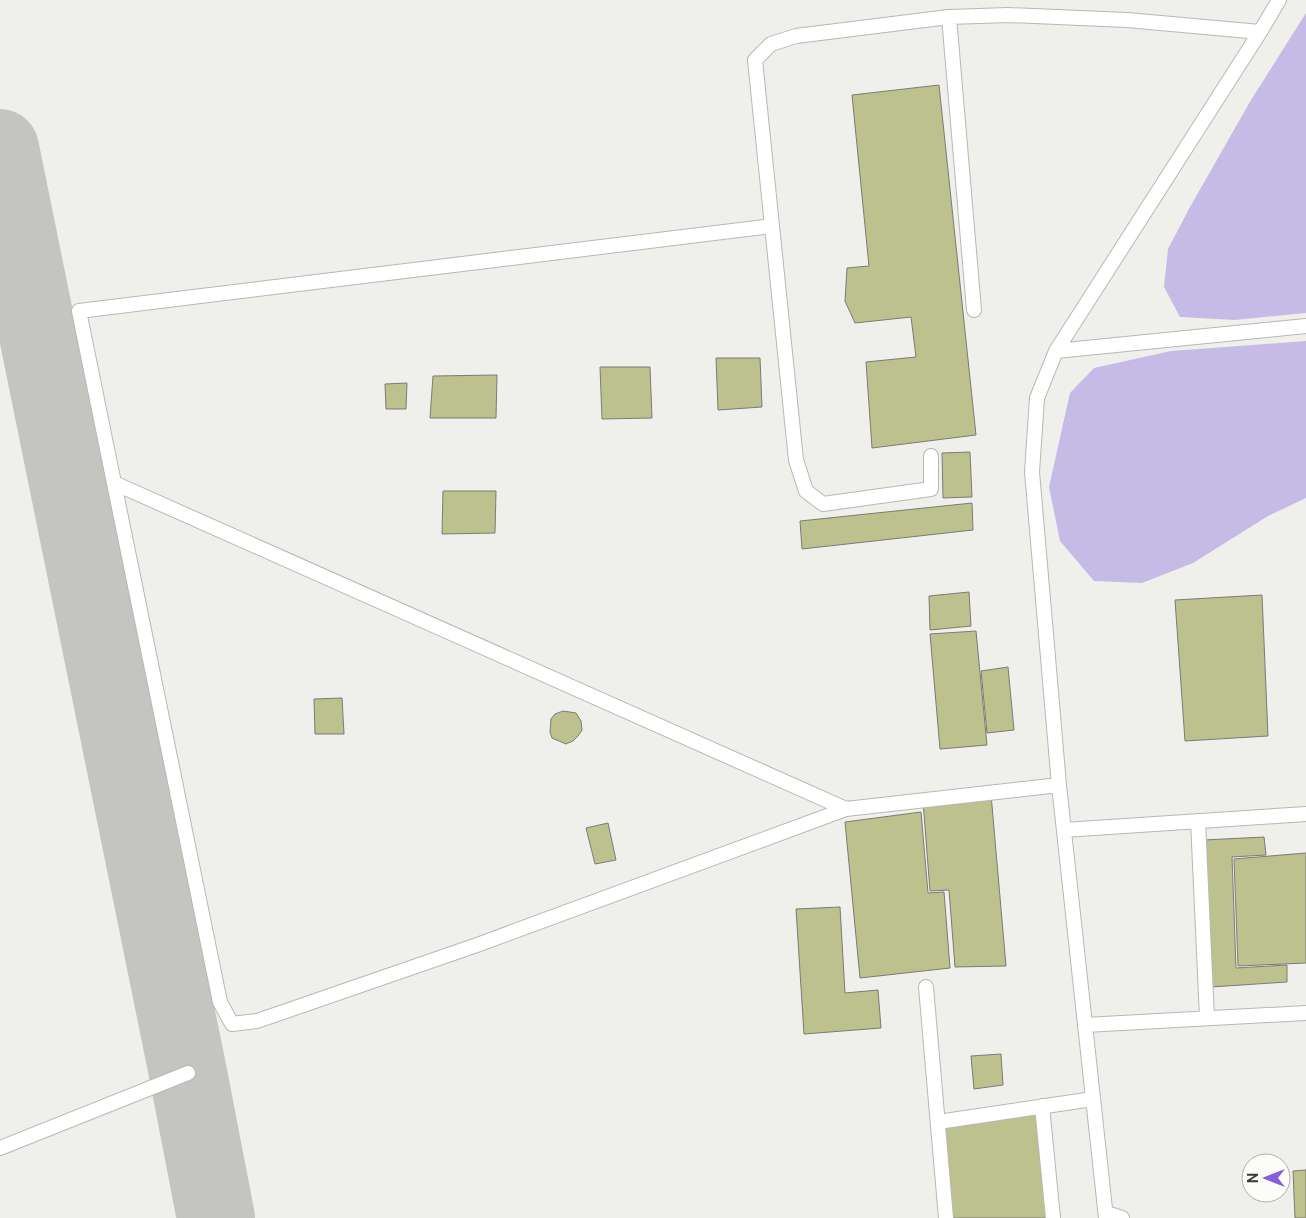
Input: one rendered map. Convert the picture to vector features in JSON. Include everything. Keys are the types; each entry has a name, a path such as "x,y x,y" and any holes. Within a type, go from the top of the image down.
{"lane":[{"path":"1122,1218 1106,1215 1059,785 1032,472 1037,398 1056,351 1279,0"},
{"path":"930,456 931,489 823,504 806,492 796,460 755,60 771,44 796,36 950,17 1008,15 1127,20 1260,32"},
{"path":"950,17 974,310"},
{"path":"772,226 80,311 220,1002 232,1024 257,1022 477,945 846,809 1059,785"},
{"path":"1056,351 1306,326"},
{"path":"114,483 846,809"},
{"path":"1064,830 1306,814"},
{"path":"1198,821 1207,1018"},
{"path":"926,986 946,1218"},
{"path":"1085,1025 1306,1013"},
{"path":"0,1148 188,1073"},
{"path":"938,1122 1093,1099"},
{"path":"1042,1106 1053,1218"}],"shaded area":[{"path":"1306,13 1306,313 1235,320 1180,317 1164,287 1168,249 1251,100"},
{"path":"1306,341 1306,498 1268,516 1193,563 1142,583 1094,581 1060,541 1049,487 1070,393 1094,368 1171,351"}],"building":[{"path":"939,85 976,435 872,448 866,362 916,357 911,317 855,323 845,301 847,268 869,266 852,95"},
{"path":"716,358 760,358 762,407 718,410"},
{"path":"600,367 650,367 652,418 602,419"},
{"path":"497,375 496,418 430,418 433,376"},
{"path":"407,383 406,409 386,409 385,384"},
{"path":"970,452 972,497 943,498 942,453"},
{"path":"443,491 496,491 495,533 442,534"},
{"path":"972,503 973,530 802,549 800,521"},
{"path":"969,592 971,626 930,630 929,596"},
{"path":"1262,595 1268,736 1185,741 1175,600"},
{"path":"976,631 987,745 940,749 930,634"},
{"path":"1008,667 1014,730 987,733 981,671"},
{"path":"342,698 344,734 315,734 314,699"},
{"path":"563,711 576,713 581,721 582,730 573,741 566,744 552,738 550,732 551,719 555,714"},
{"path":"991,794 1006,966 955,967 949,890 930,891 923,801"},
{"path":"921,812 928,893 944,892 950,968 860,978 845,822"},
{"path":"608,823 616,860 595,864 586,828"},
{"path":"1264,837 1266,855 1232,857 1236,968 1287,965 1287,982 1211,987 1204,840"},
{"path":"1306,853 1306,963 1238,966 1234,859"},
{"path":"840,907 845,993 878,990 881,1028 804,1034 796,909"},
{"path":"1001,1054 1003,1085 974,1089 971,1056"},
{"path":"1036,1113 1047,1218 952,1218 944,1123"},
{"path":"1306,1170 1306,1218 1295,1218 1293,1171"}],"taxiway":[{"path":"0,148 216,1218"}]}
